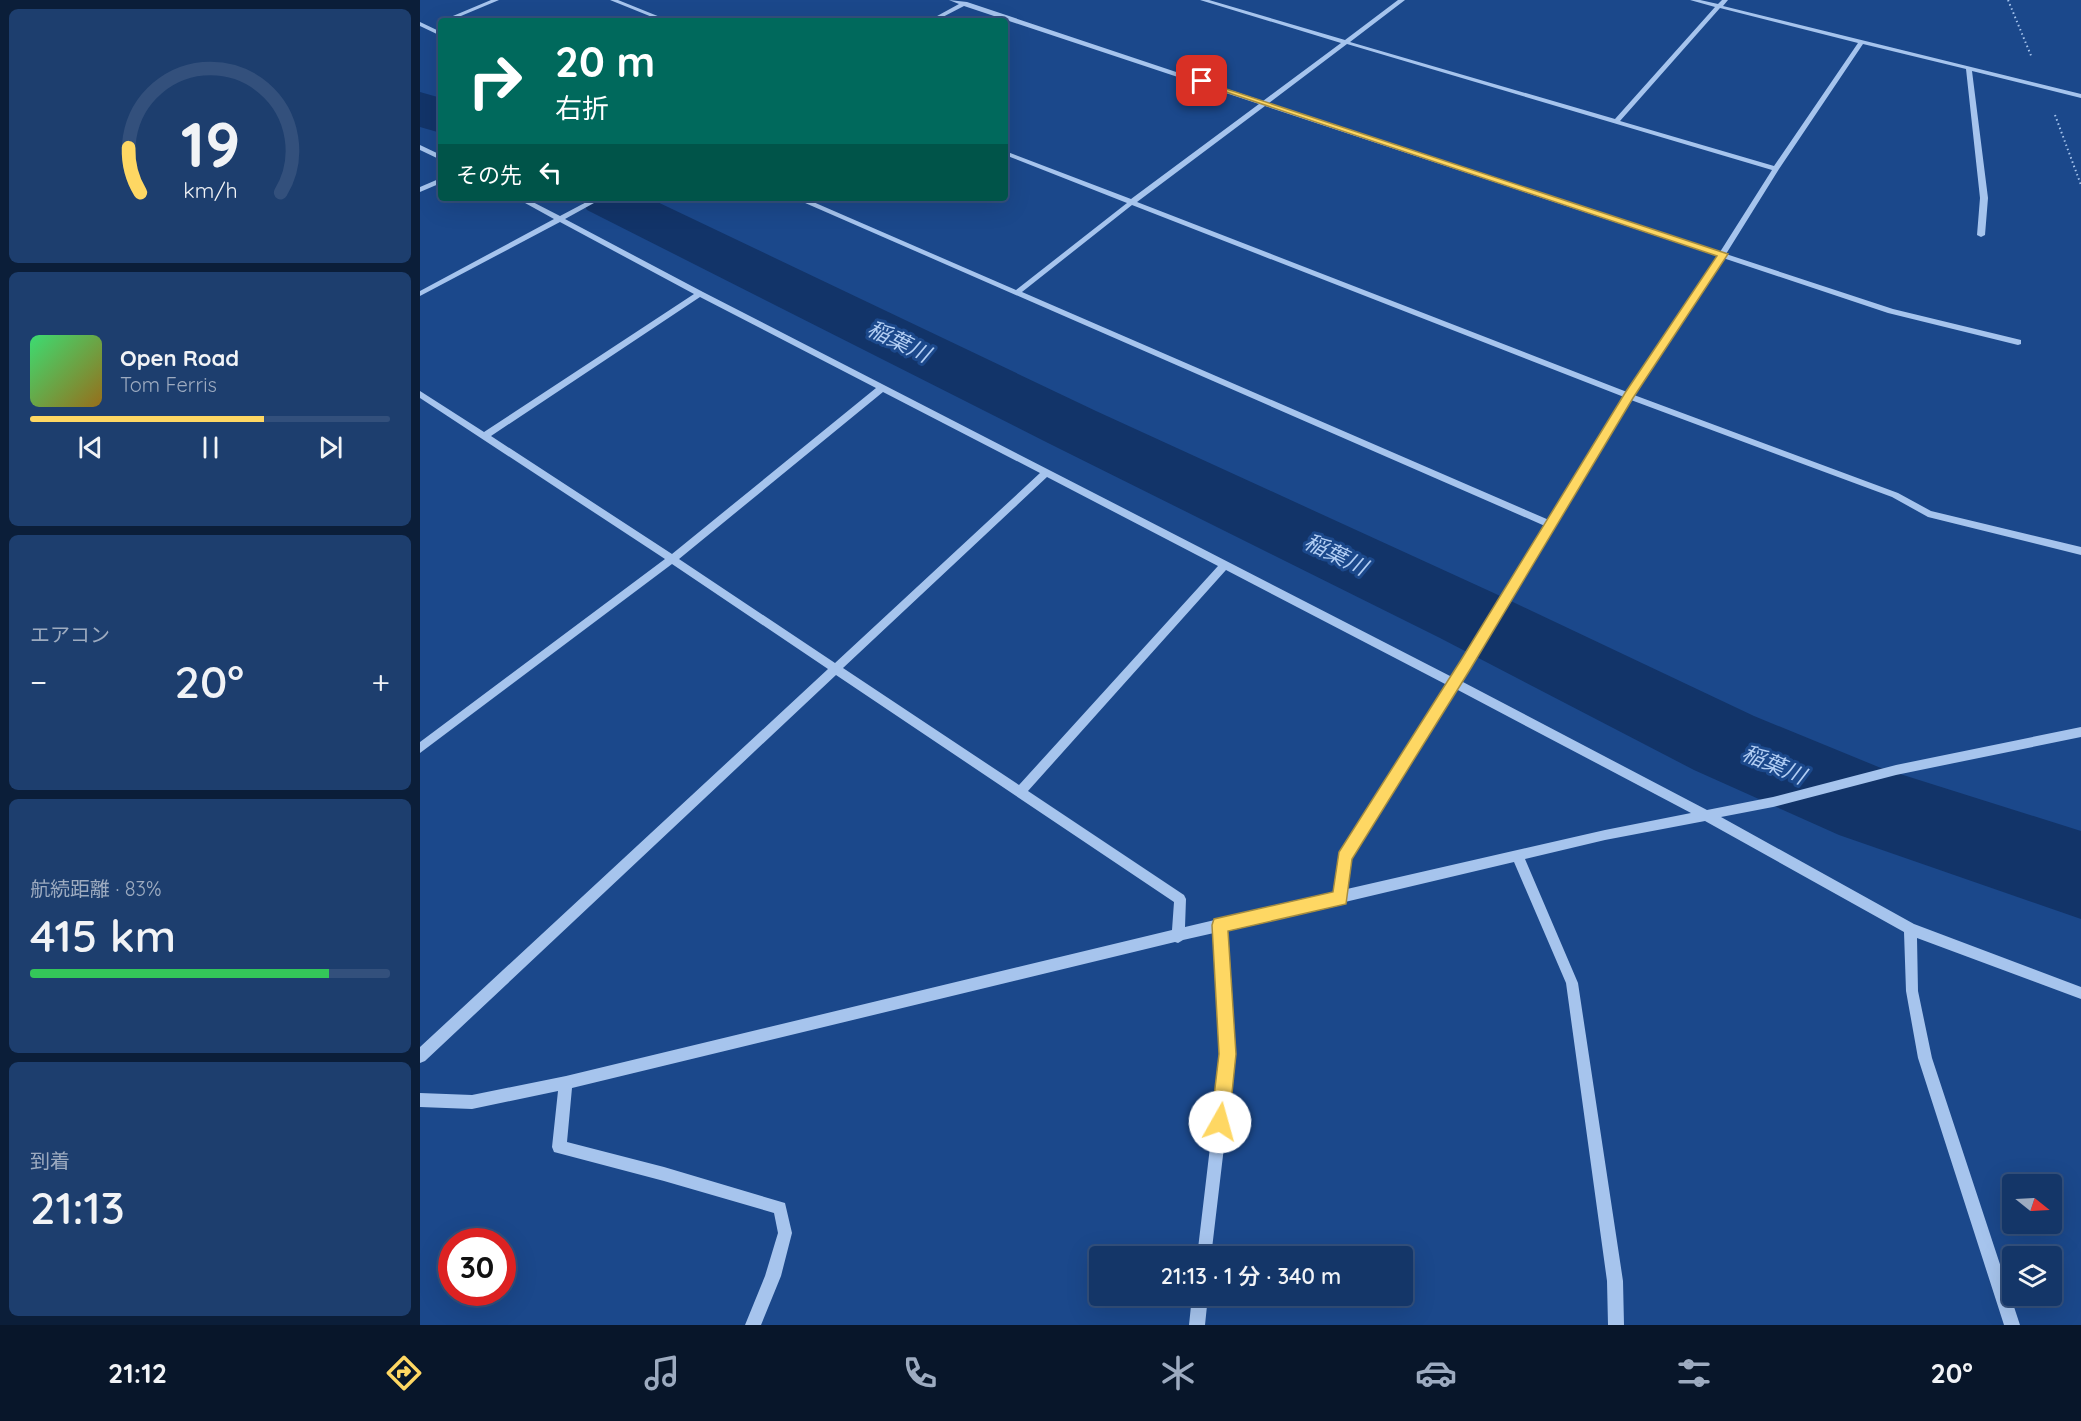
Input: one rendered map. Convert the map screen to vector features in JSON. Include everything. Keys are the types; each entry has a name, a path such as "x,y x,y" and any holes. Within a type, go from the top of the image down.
{"street":[{"path":"452,18 496,0"},
{"path":"613,0 659,18"},
{"path":"952,0 1006,18"},
{"path":"937,18 970,0"},
{"path":"1203,0 1776,169"},
{"path":"1018,292 1132,202 1402,0"},
{"path":"1693,0 2081,96"},
{"path":"1616,122 1725,0"},
{"path":"1008,19 1891,311 2019,342"},
{"path":"420,24 438,33"},
{"path":"420,31 438,24"},
{"path":"1340,898 1344,857 1629,396 1861,42"},
{"path":"1969,69 1984,198 1981,235"},
{"path":"420,147 438,156"},
{"path":"1008,154 1629,396 1895,495 1928,514 2081,551"},
{"path":"420,190 438,181"},
{"path":"526,201 700,294 1454,682 1706,815 1910,929 2081,993"},
{"path":"420,294 594,201"},
{"path":"805,201 1550,524"},
{"path":"486,435 700,294"},
{"path":"420,748 672,559 882,388"},
{"path":"420,394 486,435 532,469 672,559 1179,899 1178,937"},
{"path":"420,1056 1047,472"},
{"path":"1020,792 1225,564"},
{"path":"420,1100 472,1102 566,1083 1178,937 1220,925 1605,835 1773,802 1896,770 2081,732"},
{"path":"1518,857 1572,984 1615,1281 1617,1325"},
{"path":"1205,1246 1228,1054 1220,925"},
{"path":"1910,929 1912,992 1925,1058 2012,1325"},
{"path":"566,1083 559,1147 676,1177 780,1209 785,1233 773,1276 753,1325"},
{"path":"1197,1325 1199,1306"}],"path":[{"path":"2008,0 2033,60"},
{"path":"2054,114 2081,185"}],"waterway":[{"name":"稲葉川","path":"420,107 438,116"},
{"name":"稲葉川","path":"612,201 1072,427 1468,616 1724,743 1871,806 2081,875"}],"route":[{"path":"1202,81 1723,254 1629,396 1497,610 1478,645 1344,857 1340,898 1220,925 1228,1054 1220,1122"}]}
